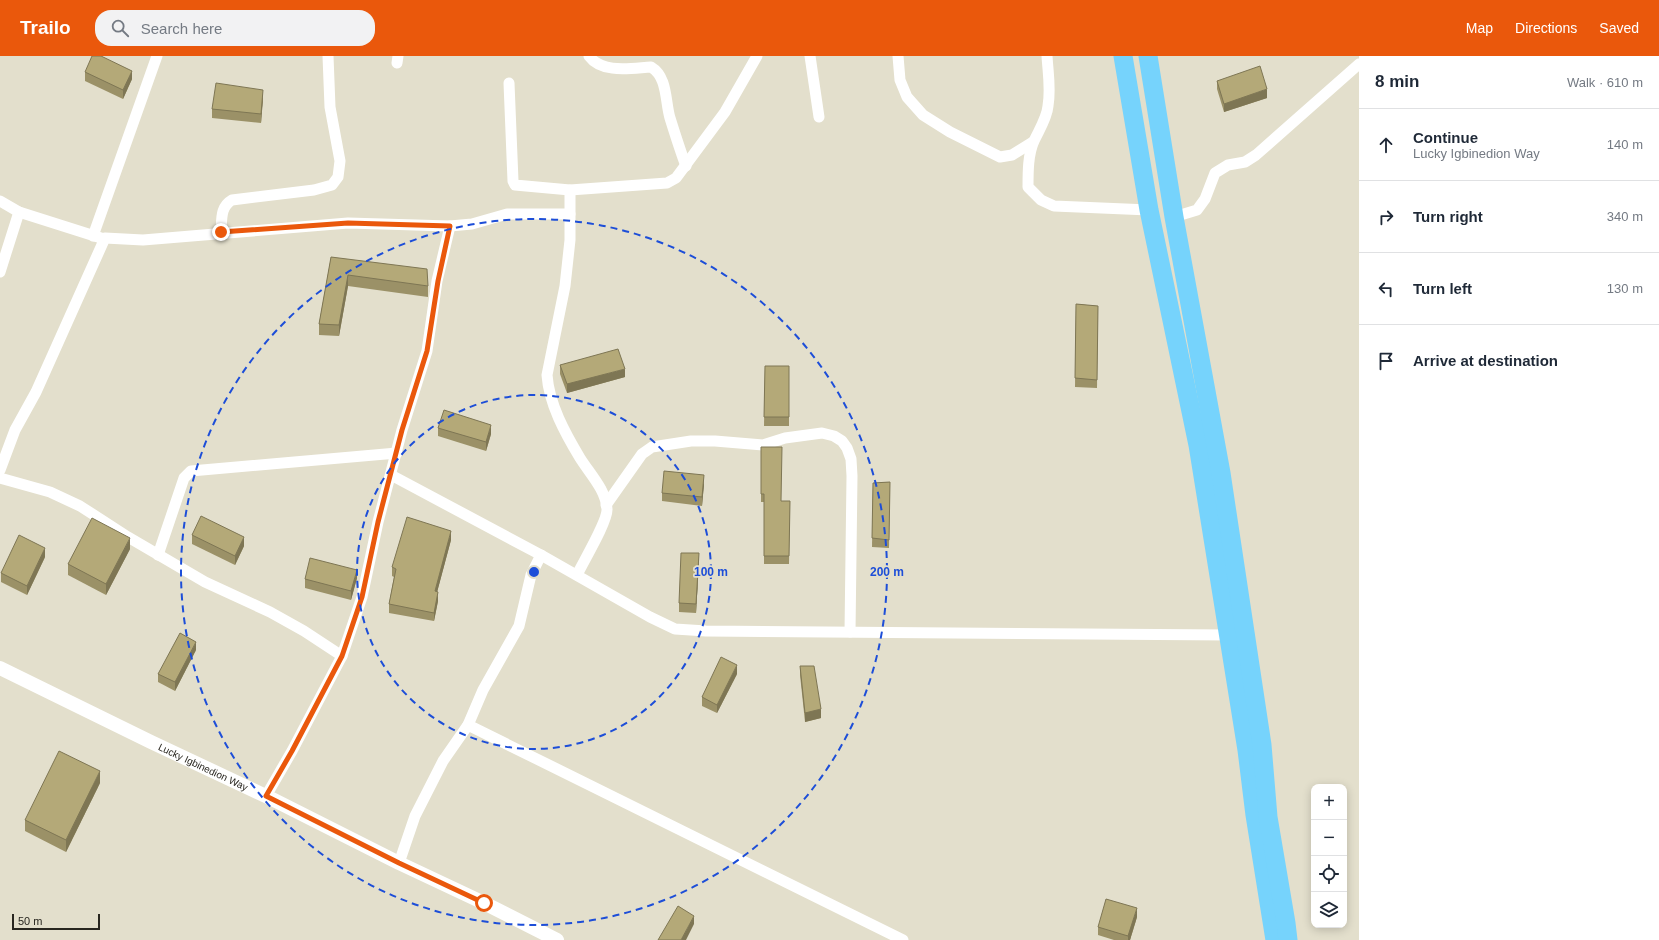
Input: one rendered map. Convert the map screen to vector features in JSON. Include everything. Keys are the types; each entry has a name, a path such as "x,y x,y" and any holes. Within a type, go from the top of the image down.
{"highway":[{"path":"1124,56 1149,210 1194,423 1228,635 1255,748 1289,934"},
{"path":"1148,56 1174,217 1221,473 1255,748 1256,823 1275,940"}],"street":[{"path":"93,236 157,56"},
{"path":"221,232 223,210 226,204 232,200 314,190 332,185 338,177 340,161 330,107 328,56"},
{"path":"589,56 592,60 604,67 651,67 657,70 665,89 669,116 686,166"},
{"path":"509,83 513,181 515,185 570,190 667,183 676,178 686,166 724,112 757,56"},
{"path":"810,56 819,117"},
{"path":"898,56 900,80 907,97 923,115 944,129 1000,157 1012,156 1034,142"},
{"path":"1047,56 1050,84 1048,107 1041,128 1034,142 1028,170 1028,187 1041,200 1054,206 1149,210"},
{"path":"1174,217 1197,210 1205,199 1215,173 1228,165 1245,162 1256,155 1359,64"},
{"path":"570,190 570,240 565,286 547,374 548,390 555,409 580,458 601,489 608,510 603,524 577,575"},
{"path":"0,201 19,212 93,236 143,240 221,232 348,223 450,226 472,224 507,214 570,214"},
{"path":"0,272 19,212"},
{"path":"266,796 292,751 342,656 362,597 378,522 392,475 402,430 427,351 438,281 450,226"},
{"path":"0,470 15,430 36,392 105,238"},
{"path":"606,505 642,454 652,447 691,441 763,444 785,438 822,433 834,436 842,441 847,448 851,459 850,632"},
{"path":"158,555 184,478 191,471 397,453"},
{"path":"392,475 541,555 650,617 675,629 706,631 1228,635"},
{"path":"0,478 56,495 80,506 158,555 205,582 270,612 304,631 342,656"},
{"path":"399,863 415,816 443,761 468,725 483,690 519,626 531,575 541,555"},
{"name":"Lucky Igbinedion Way","path":"0,668 151,742 266,796 557,940"},
{"path":"468,725 903,940"}],"building":[{"path":"92,56 101,56 132,71 123,90 85,72"},
{"path":"1260,66 1267,89 1224,104 1217,81"},
{"path":"216,83 263,90 261,114 212,109"},
{"path":"331,257 427,269 428,286 348,275 339,325 319,324"},
{"path":"1076,304 1098,306 1097,380 1075,378"},
{"path":"618,349 625,369 567,384 560,365"},
{"path":"765,366 789,366 789,417 764,417"},
{"path":"444,410 491,425 486,442 438,428"},
{"path":"761,447 782,447 781,501 790,501 789,556 764,556 764,494 761,494"},
{"path":"664,471 704,475 702,497 662,493"},
{"path":"890,482 889,540 872,538 873,483"},
{"path":"201,516 244,537 235,556 192,535"},
{"path":"407,517 451,531 435,591 438,592 434,613 389,604 396,569 392,567"},
{"path":"92,518 130,538 106,584 68,564"},
{"path":"19,535 45,548 27,586 1,573"},
{"path":"681,553 699,553 696,604 679,603"},
{"path":"310,558 357,570 351,591 305,579"},
{"path":"180,633 196,642 175,682 158,674"},
{"path":"721,657 737,665 717,705 702,697"},
{"path":"800,666 814,666 821,709 805,713"},
{"path":"59,751 100,771 66,840 25,820"},
{"path":"1106,899 1137,908 1128,936 1098,927"},
{"path":"678,906 694,916 681,940 658,940"}],"route":[{"path":"221,232 348,223 450,226 438,281 427,351 402,430 392,475 378,522 362,597 342,656 292,751 266,796 399,863 484,903"}]}
